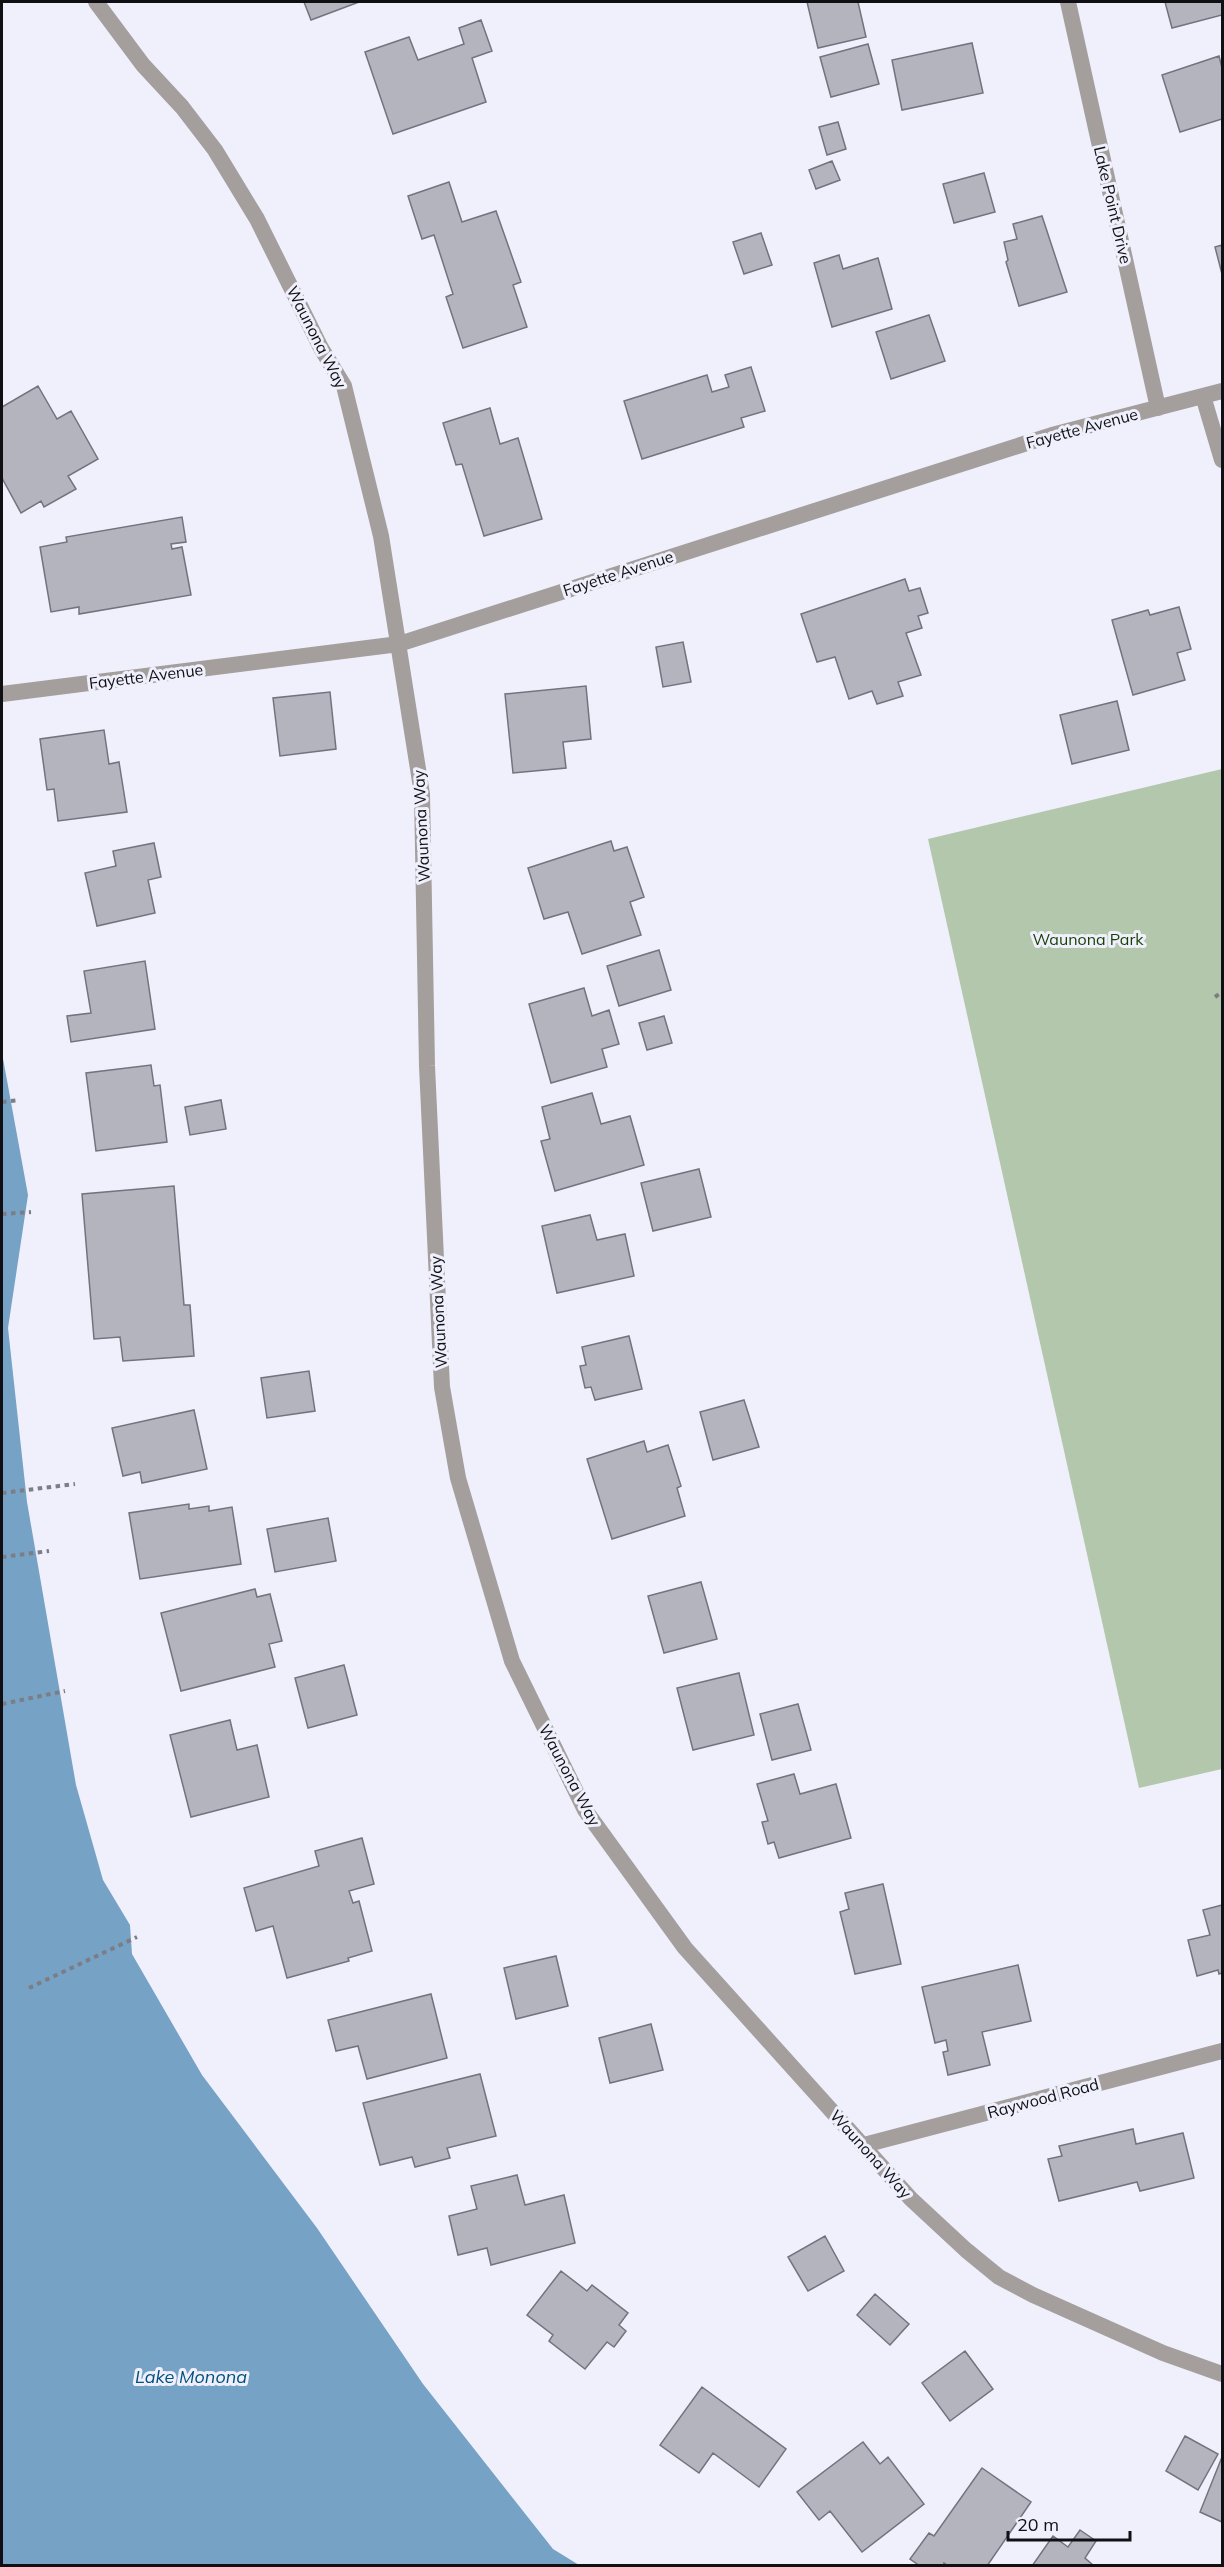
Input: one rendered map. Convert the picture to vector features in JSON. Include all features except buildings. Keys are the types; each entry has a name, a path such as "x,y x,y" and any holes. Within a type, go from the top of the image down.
{"street":[{"name":"Waunona Way","path":"96,2 143,65 182,107 215,150 258,219 321,348 344,386 381,536 422,794 427,1066 442,1387 458,1478 512,1661 585,1810 685,1948 911,2199 999,2277 1033,2295 1163,2353 1222,2374"},
{"name":"Lake Point Drive","path":"1068,2 1158,408"},
{"name":"Fayette Avenue","path":"2,694 399,644 1052,435 1222,391"},
{"path":"1203,396 1222,460"},
{"name":"Raywood Road","path":"864,2145 1222,2051"}],"path":[{"path":"1215,997 1222,992"},
{"path":"2,1102 19,1100"},
{"path":"2,1214 31,1212"},
{"path":"2,1493 75,1484"},
{"path":"2,1557 49,1551"},
{"path":"2,1704 65,1691"},
{"path":"29,1988 137,1937"}],"green space":[{"name":"Waunona Park","path":"1222,769 1222,1769 1139,1788 928,839"}],"water":[{"name":"Lake Monona","path":"2,1053 28,1195 8,1328 27,1502 76,1785 103,1880 130,1925 132,1954 202,2075 317,2228 423,2384 553,2549 579,2565 2,2565"}]}
